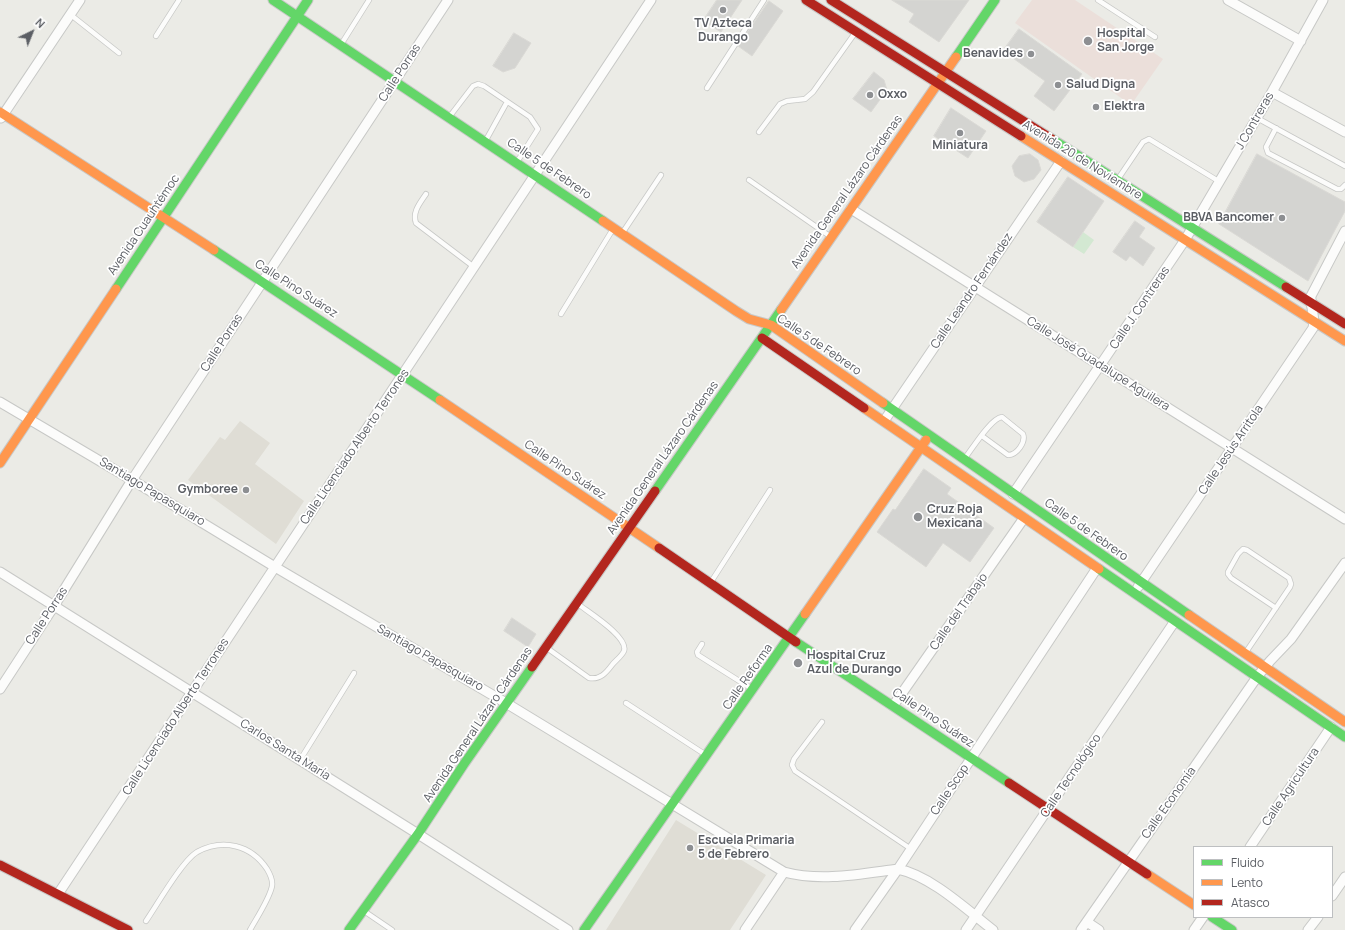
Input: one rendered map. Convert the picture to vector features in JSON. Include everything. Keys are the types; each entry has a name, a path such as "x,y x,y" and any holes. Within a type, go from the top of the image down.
{"street":[{"path":"1,115 80,0"},
{"name":"Calle 5 de Febrero","path":"273,0 395,80 736,311 749,319 771,325 1141,583 1345,722"},
{"name":"Avenida Cuauhtémoc","path":"0,463 308,0"},
{"name":"Calle Porras","path":"0,689 54,606 132,480 448,0"},
{"name":"Calle Licenciado Alberto Terrones","path":"58,894 651,0"},
{"name":"Avenida 20 de Noviembre","path":"806,0 1345,341"},
{"name":"Avenida 20 de Noviembre","path":"831,0 1345,324"},
{"name":"Avenida General Lázaro Cárdenas","path":"349,930 418,834 506,703 762,338 995,0"},
{"path":"1228,0 1301,41"},
{"name":"J Contreras","path":"1185,240 1272,92 1323,0"},
{"path":"1272,92 1345,132"},
{"name":"Calle Pino Suárez","path":"1,115 263,282 403,375 789,637 1193,904"},
{"name":"Calle Leandro Fernández","path":"884,421 1060,160"},
{"name":"Calle José Guadalupe Aguilera","path":"851,209 1345,519"},
{"path":"1315,321 1310,296 1345,231"},
{"name":"Calle J. Contreras","path":"1013,494 1185,240"},
{"name":"Calle Jesús Arritola","path":"1134,593 1309,335 1315,321"},
{"name":"Calle 5 de Febrero","path":"762,338 1345,737"},
{"name":"Santiago Papasquiaro","path":"0,402 275,567 506,703 784,872 798,876 824,877 898,869 908,871 929,882 993,930"},
{"name":"Calle Reforma","path":"584,930 674,804 929,435"},
{"name":"Calle del Trabajo","path":"894,706 1024,518"},
{"name":"Calle Economía","path":"1081,930 1264,667 1291,639 1345,563"},
{"name":"Calle Scop","path":"855,930 898,869 1097,568"},
{"name":"Carlos Santa María","path":"0,572 418,834 568,930"},
{"name":"Calle Tecnológico","path":"966,930 1175,621"},
{"name":"Calle Agricultura","path":"1251,846 1332,727"},
{"path":"0,865 128,930"},
{"path":"745,930 784,872"},
{"path":"1333,895 1345,877"},
{"path":"1194,930 1202,918"},
{"path":"1214,918 1232,930"},
{"path":"1308,930 1317,918"},
{"path":"1087,922 1099,930"}],"lane":[{"path":"156,36 178,0"},
{"path":"341,45 369,0"},
{"path":"707,88 764,0"},
{"path":"1098,0 1155,36"},
{"path":"71,15 120,53"},
{"path":"759,132 780,104 787,101 805,99 813,92 856,32"},
{"path":"449,117 473,86 478,84 484,86 530,117 538,129 517,162"},
{"path":"485,141 507,102"},
{"path":"1257,118 1345,166"},
{"path":"1276,128 1266,147 1268,152 1337,189 1342,189 1345,185"},
{"path":"1118,180 1143,142 1149,139 1220,182"},
{"path":"622,234 661,175"},
{"path":"749,180 831,237"},
{"path":"426,194 416,210 414,218 416,223 474,267"},
{"path":"561,314 614,228"},
{"path":"955,471 994,420 1002,417 1023,434 1024,440 1014,453 1008,455 982,436"},
{"path":"710,583 770,490"},
{"path":"1245,654 1276,608 1290,587 1291,581 1289,578 1247,550 1243,549 1238,554 1228,574 1231,578 1276,608"},
{"path":"545,648 589,678 606,674 624,651 623,643 618,635 576,603"},
{"path":"702,644 697,652 698,654 753,690"},
{"path":"300,760 354,673"},
{"path":"626,703 707,756"},
{"path":"822,722 794,759 792,765 795,771 911,849"},
{"path":"146,921 180,868 196,852 226,844 239,846 250,852 262,862 271,875 273,885 250,930"},
{"path":"363,910 392,930"}],"shaded area":[{"name":"Hospital San Jorge","path":"1032,0 1075,0 1163,59 1131,105 1015,23"},
{"name":"Gymboree","path":"240,421 270,443 255,464 304,501 276,544 188,480 220,437 225,440"},
{"name":"Escuela Primaria 5 de Febrero","path":"676,820 766,875 730,930 606,930"}],"green space":[{"path":"1083,232 1094,240 1084,254 1073,247"}],"building":[{"name":"TV Azteca Durango","path":"717,0 742,0 721,32 703,21"},
{"path":"892,0 969,0 939,42 909,22 914,14"},
{"path":"769,1 783,11 752,56 738,46"},
{"path":"1019,29 1082,74 1054,111 1034,96 1045,81 1003,51"},
{"path":"514,33 531,43 515,68 503,72 493,66"},
{"name":"Oxxo","path":"874,72 884,80 887,90 871,112 853,99"},
{"name":"Miniatura","path":"951,108 986,131 968,158 934,136"},
{"path":"1030,154 1038,160 1041,170 1034,179 1024,182 1015,176 1012,166 1019,156"},
{"name":"BBVA Bancomer","path":"1257,154 1345,202 1345,211 1308,281 1219,224"},
{"path":"1068,177 1104,201 1073,247 1037,222"},
{"path":"1135,221 1145,228 1139,237 1155,248 1143,266 1130,256 1126,261 1113,252"},
{"name":"Cruz Roja Mexicana","path":"924,469 951,488 947,494 994,528 970,562 943,543 926,567 877,532 893,509 895,510"},
{"path":"512,618 536,634 528,647 504,631"}],"traffic: fast":[{"path":"273,0 603,221"},
{"path":"116,289 308,0"},
{"path":"956,57 995,0"},
{"path":"1052,139 1286,287"},
{"path":"214,250 440,400"},
{"path":"655,491 781,310"},
{"path":"883,403 1189,615"},
{"path":"1099,569 1345,737"},
{"path":"584,930 805,614"},
{"path":"796,642 1009,783"},
{"path":"349,930 418,834 464,764 532,667"},
{"path":"1214,918 1232,930"}],"traffic: slow":[{"path":"781,310 956,57"},
{"path":"0,112 214,250"},
{"path":"1021,136 1345,341"},
{"path":"603,221 736,311 749,319 771,325 883,403"},
{"path":"0,463 116,289"},
{"path":"440,400 659,548"},
{"path":"864,408 1099,569"},
{"path":"805,614 926,440"},
{"path":"1189,615 1345,722"},
{"path":"1147,874 1193,904"}],"traffic: jam":[{"path":"806,0 1021,136"},
{"path":"831,0 1052,139"},
{"path":"1286,287 1345,324"},
{"path":"762,338 864,408"},
{"path":"532,667 655,491"},
{"path":"659,548 796,642"},
{"path":"1009,783 1147,874"},
{"path":"0,865 128,930"}],"place":[{"name":"TV Azteca Durango","path":"723,10"},
{"name":"Hospital San Jorge","path":"1088,41"},
{"name":"Benavides","path":"1031,54"},
{"name":"Salud Digna","path":"1058,85"},
{"name":"Oxxo","path":"870,95"},
{"name":"Elektra","path":"1096,107"},
{"name":"Miniatura","path":"960,133"},
{"name":"BBVA Bancomer","path":"1282,218"},
{"name":"Gymboree","path":"246,490"},
{"name":"Cruz Roja Mexicana","path":"918,517"},
{"name":"Hospital Cruz Azul de Durango","path":"798,663"},
{"name":"Escuela Primaria 5 de Febrero","path":"690,848"}]}
